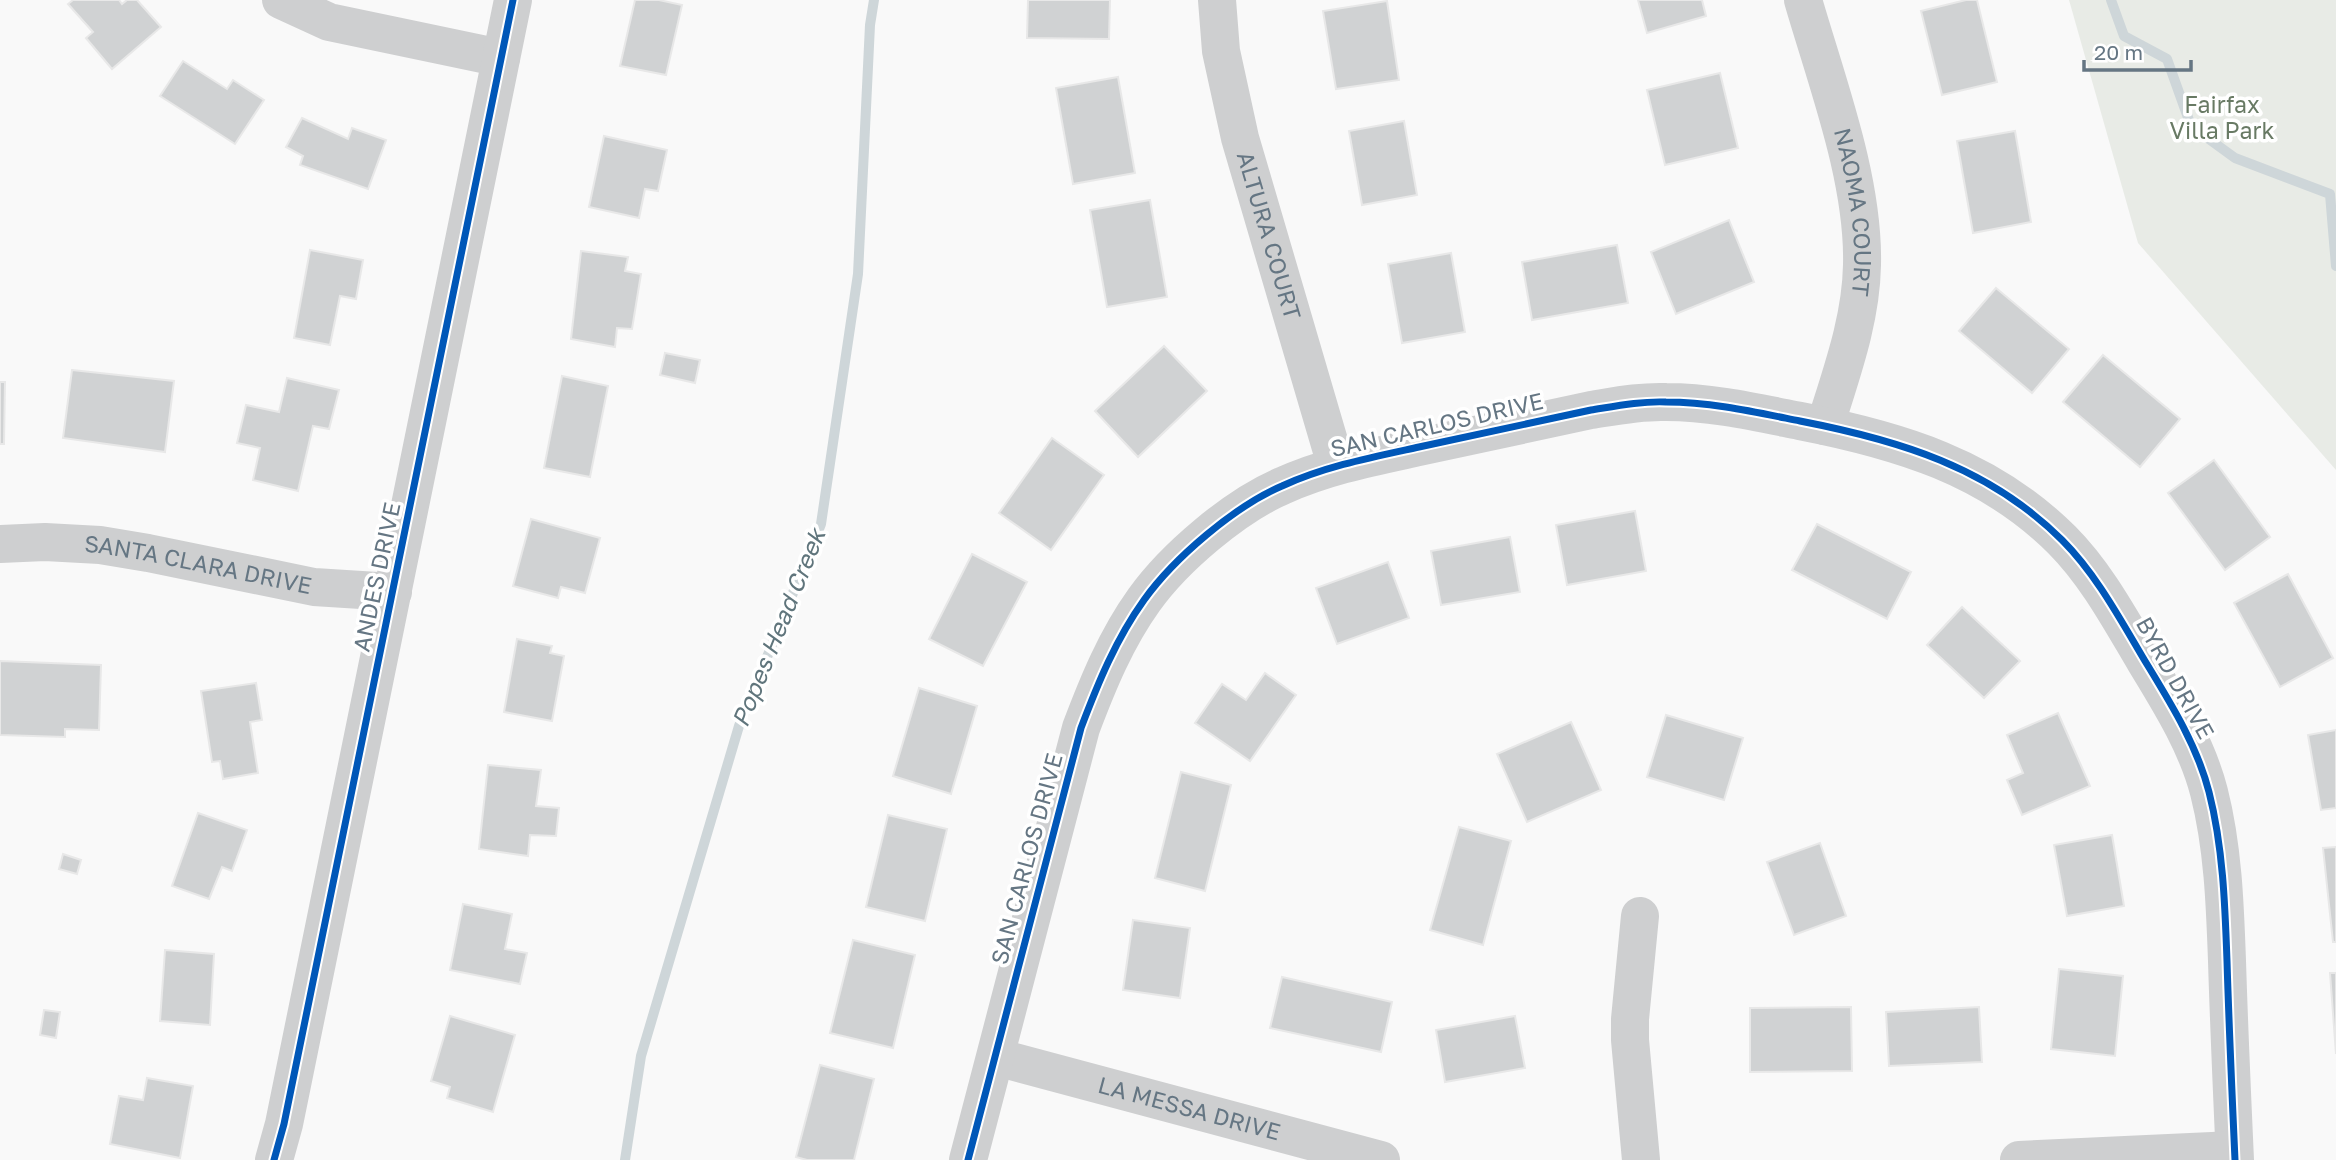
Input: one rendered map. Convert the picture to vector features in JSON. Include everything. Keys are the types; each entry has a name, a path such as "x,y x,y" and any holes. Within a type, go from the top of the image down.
{"street":[{"path":"281,0 329,22 501,58"},
{"name":"ANDES DRIVE","path":"274,1160 284,1124 513,0"},
{"name":"ALTURA COURT","path":"1217,0 1221,51 1240,138 1336,466"},
{"name":"NAOMA COURT","path":"1803,0 1840,129 1861,220 1862,266 1858,310 1850,347 1825,426"},
{"name":"SAN CARLOS DRIVE","path":"968,1160 1081,728 1100,678 1128,623 1145,598 1195,544 1243,508 1280,486 1336,466 1591,410 1632,403 1667,402 1726,406 1825,426"},
{"name":"BYRD DRIVE","path":"1825,426 1915,449 1945,461 1990,484 2026,508 2063,541 2085,567 2114,609 2155,678 2197,757 2209,791 2218,834 2224,885 2235,1155"},
{"name":"SANTA CLARA DRIVE","path":"0,544 45,542 100,545 148,552 314,587 393,592"},
{"path":"1640,916 1630,1040 1641,1160"},
{"name":"LA MESSA DRIVE","path":"996,1057 1381,1160"},
{"path":"2019,1160 2235,1155"}],"green space":[{"name":"Fairfax Villa Park","path":"2069,0 2336,0 2336,470 2138,243"}],"building":[{"path":"73,0 119,0 122,4 127,0 137,0 161,27 112,69 86,38 93,32 68,4"},
{"path":"635,0 659,0 682,5 666,75 620,66"},
{"path":"1028,0 1110,0 1109,39 1027,38"},
{"path":"1638,0 1702,0 1706,16 1647,33"},
{"path":"1966,0 1977,0 1997,82 1942,95 1921,11"},
{"path":"1387,1 1399,80 1336,89 1323,11"},
{"path":"183,61 227,89 233,80 264,100 235,144 160,96"},
{"path":"1720,73 1738,148 1665,165 1647,90"},
{"path":"1118,77 1135,173 1073,184 1056,88"},
{"path":"302,118 348,139 352,128 386,140 368,189 300,165 303,156 286,147"},
{"path":"1404,121 1417,195 1362,205 1349,131"},
{"path":"2015,131 2031,222 1973,233 1957,141"},
{"path":"604,136 667,150 658,191 645,189 639,218 589,207"},
{"path":"1150,200 1167,297 1107,307 1090,210"},
{"path":"1729,220 1754,282 1676,314 1651,252"},
{"path":"1617,245 1628,303 1532,320 1522,262"},
{"path":"310,250 363,260 356,299 340,296 330,345 294,338"},
{"path":"581,251 628,257 625,271 641,274 632,329 617,328 615,347 571,339"},
{"path":"1451,253 1465,332 1402,343 1388,264"},
{"path":"1996,288 2069,349 2032,393 1959,331"},
{"path":"1164,346 1207,391 1138,457 1095,411"},
{"path":"665,353 700,360 695,383 660,375"},
{"path":"2103,355 2180,419 2140,467 2063,402"},
{"path":"72,370 174,381 165,452 63,438"},
{"path":"562,376 608,386 590,477 544,468"},
{"path":"287,378 339,390 329,429 313,426 298,491 253,480 260,448 237,443 246,405 279,412"},
{"path":"0,382 5,382 4,444 0,444"},
{"path":"1052,438 1104,475 1051,550 999,513"},
{"path":"2214,460 2270,537 2225,570 2168,493"},
{"path":"1635,511 1646,571 1567,585 1556,525"},
{"path":"531,519 600,538 585,593 561,587 558,598 513,586"},
{"path":"1817,524 1911,572 1887,619 1792,570"},
{"path":"1510,537 1520,592 1441,605 1431,551"},
{"path":"972,554 1027,582 983,666 929,639"},
{"path":"1388,562 1409,618 1337,644 1316,588"},
{"path":"2288,574 2333,658 2280,687 2234,603"},
{"path":"1962,607 2020,661 1984,698 1927,645"},
{"path":"517,639 552,646 550,653 564,656 552,721 504,712"},
{"path":"0,661 101,665 99,730 65,729 65,737 0,735"},
{"path":"1265,673 1296,695 1250,761 1195,723 1222,684 1246,700"},
{"path":"256,683 262,720 250,722 258,773 223,779 220,761 212,762 201,691"},
{"path":"919,688 977,706 951,794 893,776"},
{"path":"2058,713 2090,786 2022,815 2007,780 2023,773 2007,735"},
{"path":"1666,715 1743,738 1724,800 1647,777"},
{"path":"1571,722 1601,790 1527,822 1497,754"},
{"path":"2336,730 2336,808 2321,810 2308,735"},
{"path":"488,765 541,770 536,806 559,808 556,836 530,835 528,856 479,849"},
{"path":"1181,772 1231,785 1205,891 1155,878"},
{"path":"198,813 247,830 232,871 222,867 209,899 172,886"},
{"path":"888,815 947,829 925,921 866,907"},
{"path":"1459,827 1511,841 1483,945 1430,930"},
{"path":"2112,835 2124,906 2067,916 2054,845"},
{"path":"1820,843 1846,916 1794,935 1767,862"},
{"path":"2336,847 2336,942 2333,942 2323,848"},
{"path":"63,854 81,860 77,874 59,869"},
{"path":"463,904 512,914 505,949 527,953 520,984 450,970"},
{"path":"1133,920 1190,928 1180,998 1123,990"},
{"path":"853,940 915,955 893,1048 830,1033"},
{"path":"165,950 214,954 210,1025 160,1021"},
{"path":"2059,969 2123,976 2115,1056 2051,1049"},
{"path":"2330,973 2336,973 2336,1054"},
{"path":"1282,977 1392,1002 1381,1052 1270,1028"},
{"path":"1851,1007 1852,1071 1750,1072 1750,1008"},
{"path":"1979,1007 1982,1062 1889,1066 1886,1012"},
{"path":"44,1010 60,1012 56,1038 40,1035"},
{"path":"450,1016 515,1035 493,1112 447,1098 450,1087 431,1081"},
{"path":"1515,1016 1525,1068 1445,1082 1436,1030"},
{"path":"820,1065 874,1079 854,1160 807,1160 796,1157"},
{"path":"147,1078 193,1086 180,1158 110,1144 119,1096 143,1100"}],"waterway":[{"name":"Popes Head Creek","path":"625,1160 641,1056 739,726 821,524 858,274 870,25 874,0"},
{"name":"Popes Head Creek","path":"2111,0 2124,36 2167,59 2191,126 2235,158 2330,194 2336,266"}],"cycle path":[{"path":"274,1160 284,1124 513,0"},
{"path":"968,1160 1081,728 1101,678 1125,630 1144,600 1172,567 1207,535 1245,506 1282,486 1316,473 1384,454 1591,410 1657,402 1716,406 1800,421 1872,437 1940,460 2004,493 2062,540 2086,567 2117,613 2173,708 2197,757 2209,792 2224,897 2235,1160"}]}
